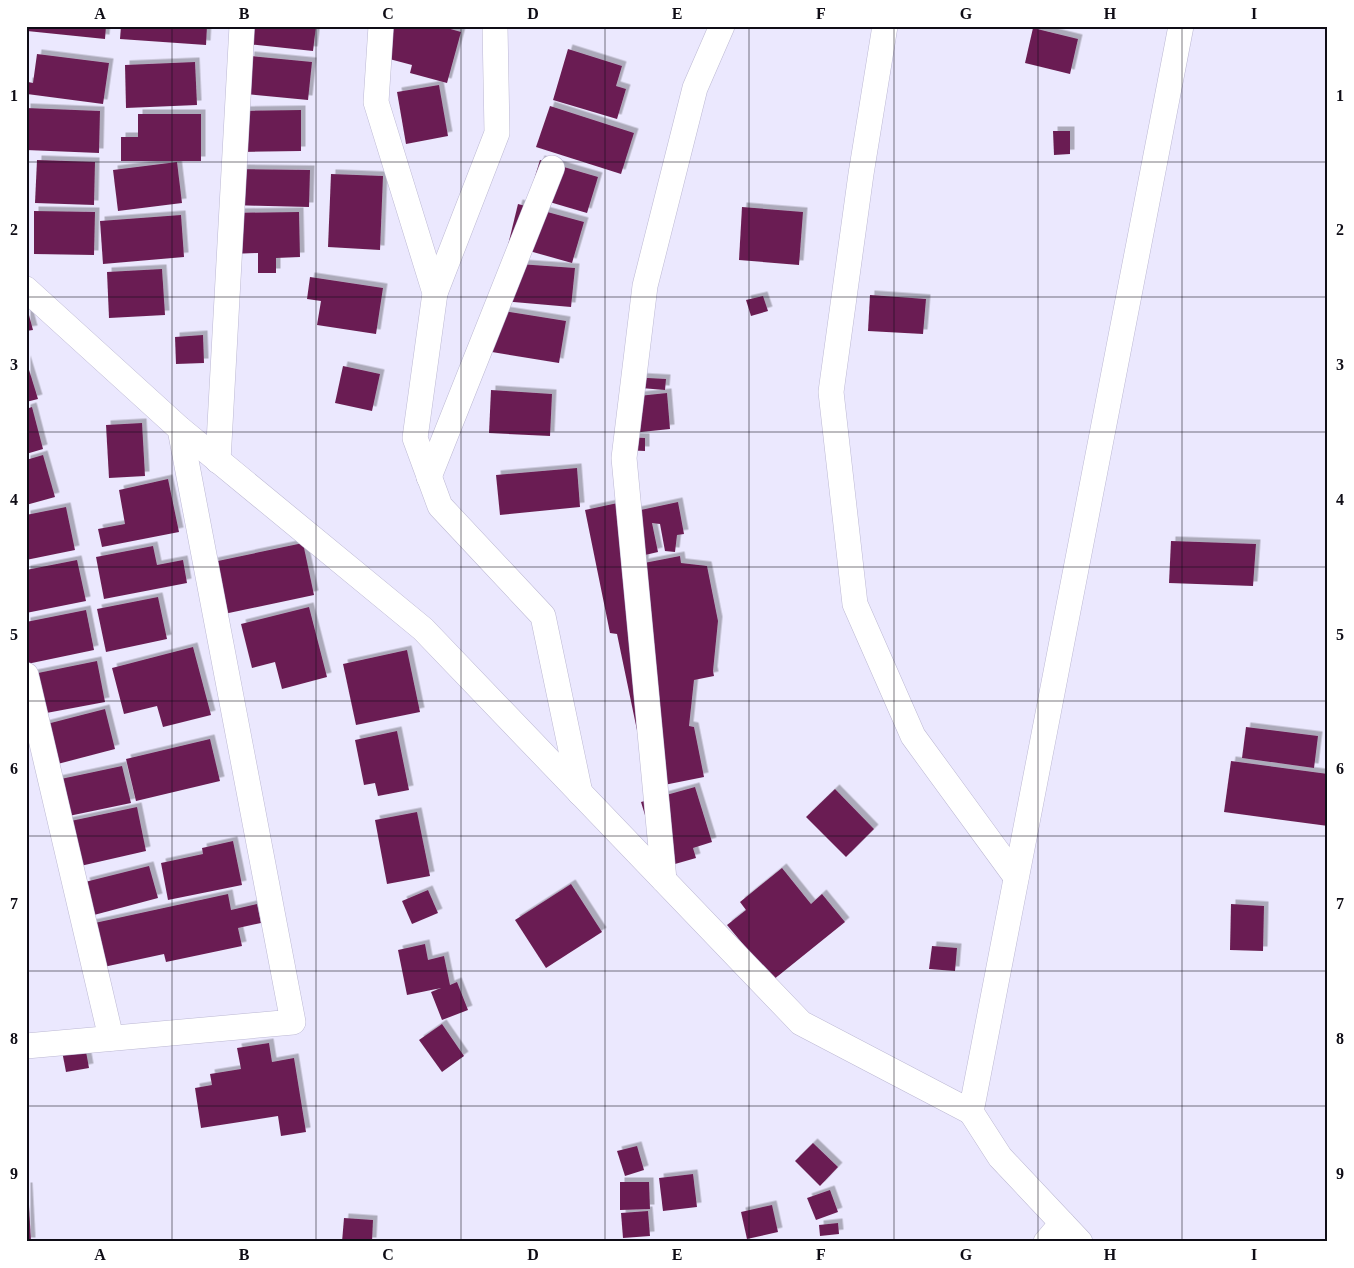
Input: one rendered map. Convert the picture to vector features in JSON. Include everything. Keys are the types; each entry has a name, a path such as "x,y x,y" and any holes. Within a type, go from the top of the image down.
{"street":[{"path":"218,461 242,26"},
{"path":"381,26 376,102 435,293"},
{"path":"494,26 497,134 435,293 415,438 440,506 543,616 580,793"},
{"path":"664,880 624,458 645,286 695,88 722,26"},
{"path":"885,26 860,174 830,392 855,604 912,736 1016,877"},
{"path":"971,1112 1181,26"},
{"path":"429,477 552,168"},
{"path":"26,289 180,429 423,629 801,1023 971,1112 1000,1157 1080,1242"},
{"path":"26,1046 293,1022 180,429"},
{"path":"26,675 111,1038"},
{"path":"1046,1242 1062,1223"}],"building":[{"path":"28,26 106,26 105,39 27,31"},
{"path":"121,26 207,26 206,45 120,39"},
{"path":"249,26 316,26 313,51 247,44"},
{"path":"386,26 440,26 461,32 447,83 410,73 412,65 378,56"},
{"path":"1033,28 1078,39 1070,74 1025,63"},
{"path":"568,49 622,66 616,86 626,89 617,119 553,100"},
{"path":"37,54 109,63 103,104 27,94 28,82 33,83"},
{"path":"250,56 312,62 308,100 246,94"},
{"path":"195,62 197,105 126,108 125,65"},
{"path":"439,85 448,136 406,144 397,92"},
{"path":"550,106 634,133 621,174 536,147"},
{"path":"26,108 100,111 99,153 26,150"},
{"path":"301,110 301,151 237,152 237,111"},
{"path":"138,114 201,114 201,161 121,161 121,137 138,137"},
{"path":"1053,131 1070,131 1070,154 1054,155"},
{"path":"37,160 95,162 94,205 35,203"},
{"path":"540,160 598,177 587,213 529,196"},
{"path":"177,162 182,203 118,211 113,170"},
{"path":"229,169 310,170 309,207 229,205"},
{"path":"331,174 383,176 380,250 328,247"},
{"path":"518,204 584,222 572,263 508,245"},
{"path":"742,207 803,212 799,265 739,260"},
{"path":"34,211 95,212 94,255 34,254"},
{"path":"299,212 300,257 276,258 276,273 258,273 258,253 230,254 229,213"},
{"path":"181,215 184,257 103,264 100,221"},
{"path":"505,263 575,268 571,307 502,301"},
{"path":"162,269 165,315 109,318 107,272"},
{"path":"310,277 383,288 376,334 317,325 321,301 307,299"},
{"path":"870,295 926,299 923,334 868,331"},
{"path":"763,296 768,311 751,316 746,300"},
{"path":"26,304 33,330 26,331"},
{"path":"498,310 566,321 559,363 492,352"},
{"path":"203,335 204,363 176,364 175,337"},
{"path":"26,360 38,399 26,402"},
{"path":"343,366 380,374 372,411 335,403"},
{"path":"630,377 666,379 665,390 629,387"},
{"path":"491,390 552,394 550,436 489,433"},
{"path":"667,393 670,429 622,434 619,398"},
{"path":"32,407 43,449 26,454 26,409"},
{"path":"142,423 145,476 109,478 106,425"},
{"path":"622,437 645,438 645,451 622,450"},
{"path":"43,455 55,497 26,505 26,460"},
{"path":"577,468 580,507 500,515 496,475"},
{"path":"168,479 179,532 102,547 98,529 125,524 119,490"},
{"path":"627,501 636,511 678,502 684,534 677,535 675,552 665,551 660,524 652,523 658,552 645,555 644,563 680,556 681,563 707,566 718,621 714,676 694,680 689,726 694,727 704,777 649,788 617,634 610,633 585,510"},
{"path":"66,507 75,550 26,560 26,515"},
{"path":"1171,541 1256,544 1253,586 1169,583"},
{"path":"303,543 314,595 224,614 213,562"},
{"path":"153,546 157,565 183,560 187,583 104,599 96,557"},
{"path":"77,560 86,601 26,613 26,570"},
{"path":"158,597 167,639 106,652 97,609"},
{"path":"309,607 327,677 282,689 275,662 252,668 241,624"},
{"path":"86,610 94,650 27,664 26,622"},
{"path":"193,647 211,715 163,727 157,706 124,714 112,668"},
{"path":"407,650 420,712 356,725 343,664"},
{"path":"97,661 105,702 41,714 33,674"},
{"path":"105,709 115,749 50,766 39,726"},
{"path":"1246,727 1318,736 1314,768 1242,758"},
{"path":"397,731 409,790 378,796 375,783 364,785 355,740"},
{"path":"210,739 220,781 136,801 126,759"},
{"path":"1231,761 1328,774 1328,826 1224,812"},
{"path":"122,766 131,803 64,817 56,780"},
{"path":"695,787 712,842 693,848 696,858 661,868 641,802"},
{"path":"835,789 874,829 846,857 806,817"},
{"path":"137,807 146,851 76,867 66,822"},
{"path":"417,812 430,876 387,884 375,820"},
{"path":"233,841 242,885 168,900 161,863 203,854 202,848"},
{"path":"149,866 158,898 94,915 85,882"},
{"path":"782,868 811,904 822,894 845,922 773,980 727,925 746,910 740,902"},
{"path":"571,884 602,932 546,968 515,920"},
{"path":"428,890 438,913 412,924 402,901"},
{"path":"228,894 231,910 257,904 261,923 238,928 242,946 166,962 164,954 99,968 90,924"},
{"path":"1231,904 1264,906 1263,951 1230,950"},
{"path":"425,944 428,960 444,956 450,985 457,982 468,1010 442,1020 431,992 441,988 407,995 398,950"},
{"path":"932,946 957,948 955,971 929,969"},
{"path":"442,1024 464,1056 442,1072 419,1040"},
{"path":"269,1043 272,1062 294,1058 306,1132 281,1136 278,1116 201,1128 195,1088 212,1085 210,1074 241,1069 237,1048"},
{"path":"85,1046 89,1068 66,1072 62,1051"},
{"path":"813,1143 838,1167 820,1186 795,1161"},
{"path":"637,1146 644,1170 625,1176 617,1151"},
{"path":"693,1174 697,1207 663,1211 659,1178"},
{"path":"620,1182 649,1182 650,1209 620,1210"},
{"path":"26,1187 28,1187 31,1242 26,1242"},
{"path":"830,1190 838,1212 816,1220 807,1198"},
{"path":"772,1205 778,1232 747,1239 741,1212"},
{"path":"648,1211 650,1236 623,1238 621,1213"},
{"path":"344,1218 373,1220 372,1242 342,1242"},
{"path":"838,1223 839,1234 820,1236 819,1225"}]}
